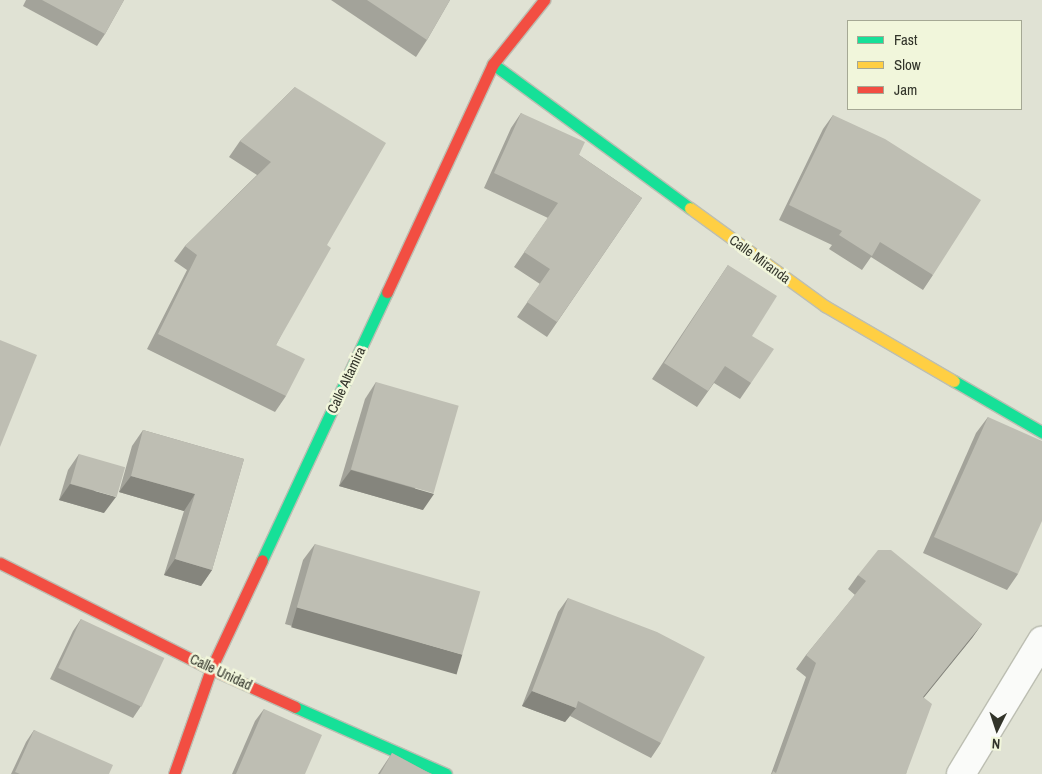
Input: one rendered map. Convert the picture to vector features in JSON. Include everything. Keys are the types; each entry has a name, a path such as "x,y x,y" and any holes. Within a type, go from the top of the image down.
{"street":[{"name":"Calle Altamira","path":"174,774 211,669 493,64 544,0"},
{"name":"Calle Miranda","path":"493,64 825,306 1042,432"},
{"name":"Calle Unidad","path":"0,563 211,669 446,774"},
{"path":"960,774 1042,641"}],"building":[{"path":"42,0 124,0 105,34"},
{"path":"367,0 450,0 427,40"},
{"path":"295,87 386,143 327,245 331,248 276,345 305,359 286,396 158,334 197,255 185,246 271,162 240,141"},
{"path":"521,113 585,142 579,155 642,198 557,322 527,302 550,269 524,252 558,203 494,173"},
{"path":"833,115 885,139 981,200 933,275 880,242 872,256 839,235 842,231 789,205"},
{"path":"728,265 777,296 752,336 774,349 751,383 725,366 708,391 664,363"},
{"path":"0,340 37,355 0,447"},
{"path":"376,382 459,406 434,493 351,469"},
{"path":"988,417 1042,441 1042,521 1018,574 934,537"},
{"path":"143,430 244,459 212,570 175,559 195,494 131,476"},
{"path":"79,454 125,467 117,497 70,484"},
{"path":"315,544 480,591 462,655 297,607"},
{"path":"878,550 891,550 982,624 923,697 932,704 906,774 772,774 773,771 776,773 816,663 806,655 866,581 858,575"},
{"path":"568,598 657,632 705,657 661,743 578,701 576,708 532,691"},
{"path":"81,619 164,658 142,707 58,668"},
{"path":"264,709 322,735 305,774 236,774"},
{"path":"34,730 113,765 109,774 20,774 15,772"},
{"path":"392,753 431,774 380,774"}],"traffic: fast":[{"path":"493,64 690,208"},
{"path":"262,560 387,292"},
{"path":"954,381 1042,432"},
{"path":"295,707 446,774"}],"traffic: slow":[{"path":"690,208 825,306 954,381"}],"traffic: jam":[{"path":"387,292 493,64 544,0"},
{"path":"174,774 211,669 262,560"},
{"path":"0,563 211,669 295,707"}]}
